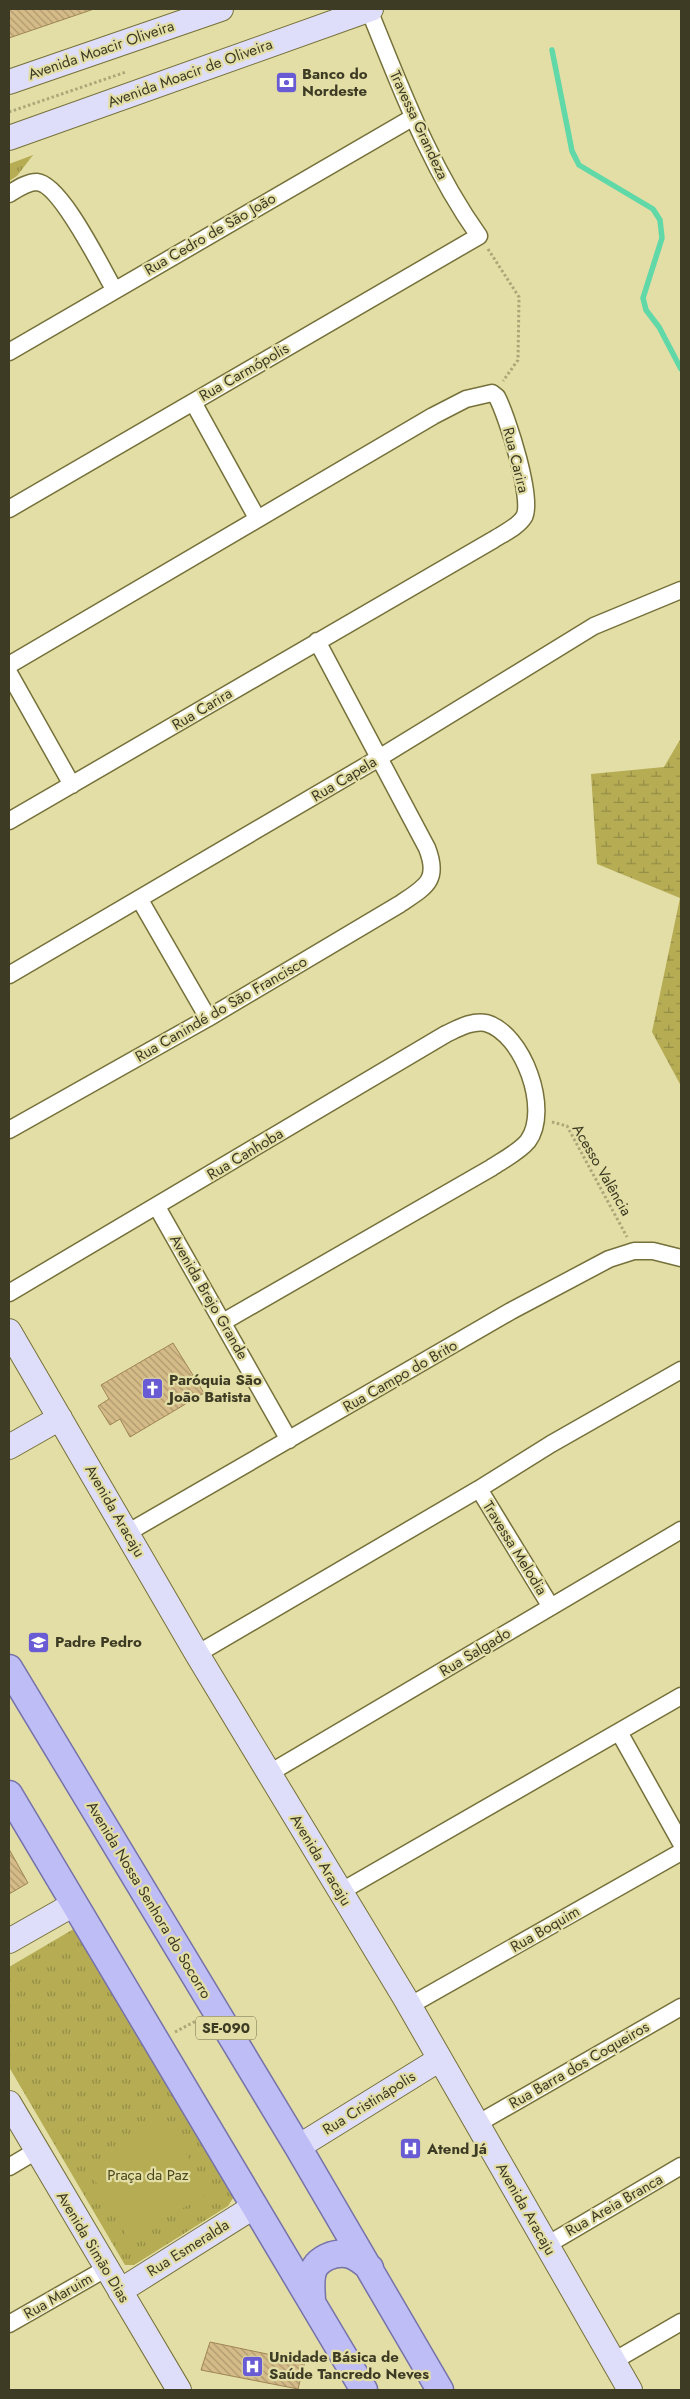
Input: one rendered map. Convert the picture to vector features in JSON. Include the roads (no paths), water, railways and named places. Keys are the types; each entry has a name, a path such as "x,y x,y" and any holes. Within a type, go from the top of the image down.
{"main road":[{"name":"Avenida Nossa Senhora do Socorro","path":"9,1668 298,2147 440,2390"},
{"path":"9,1794 364,2390"},
{"path":"312,2302 312,2273 315,2266 322,2260 339,2253 350,2253 370,2268"}],"street":[{"name":"Travessa Grandeza","path":"370,9 412,118 438,170 479,236"},
{"name":"Avenida Moacir de Oliveira","path":"9,138 370,9"},
{"name":"Avenida Moacir Oliveira","path":"9,82 206,11"},
{"name":"Rua Cedro de São João","path":"9,352 412,118"},
{"path":"9,194 36,182 48,186 59,197 114,290"},
{"name":"Rua Carmópolis","path":"9,509 479,236"},
{"name":"Rua Carira","path":"9,821 493,540 525,517 526,498 515,445 502,409 494,394 476,395 455,404 257,518"},
{"path":"9,666 257,518 193,402"},
{"name":"Rua Capela","path":"9,975 140,900 379,758 594,626 681,590"},
{"path":"317,642 379,758"},
{"path":"9,673 72,785"},
{"name":"Rua Canindé do São Francisco","path":"9,1130 208,1018 400,904 429,882 433,869 427,848 379,758"},
{"path":"140,900 208,1018"},
{"name":"Rua Canhoba","path":"9,1293 157,1207 422,1047 461,1027 484,1023 506,1036 520,1054 534,1093 536,1118 527,1141 491,1168 223,1322"},
{"name":"Avenida Brejo Grande","path":"157,1207 289,1440"},
{"name":"Rua Campo do Brito","path":"128,1533 511,1311 609,1260 634,1251 653,1251 681,1258"},
{"name":"Avenida Aracaju","path":"9,1331 128,1533 196,1654 410,2006 612,2362 630,2390"},
{"path":"196,1654 479,1490 551,1444 681,1370"},
{"path":"9,1447 60,1418"},
{"name":"Travessa Melodia","path":"479,1490 551,1607"},
{"name":"Rua Salgado","path":"268,1774 681,1530"},
{"path":"340,1892 681,1696"},
{"path":"619,1732 681,1843"},
{"name":"Rua Boquim","path":"410,2006 681,1852"},
{"path":"9,1941 74,1904"},
{"name":"Rua Barra dos Coqueiros","path":"477,2124 681,2007"},
{"name":"Rua Cristinápolis","path":"298,2147 440,2058"},
{"name":"Avenida Simão Dias","path":"9,2103 107,2268 174,2389"},
{"path":"9,2167 36,2151"},
{"name":"Rua Areia Branca","path":"547,2245 681,2166"},
{"name":"Rua Esmeralda","path":"120,2291 255,2206"},
{"name":"Rua Maruim","path":"9,2324 107,2268"},
{"path":"612,2362 681,2322"}],"waterway":[{"path":"552,50 572,151 579,165 653,209 660,220 662,238 643,298 646,310 659,327 681,369"}],"place":[{"name":"Banco do Nordeste","path":"286,83"},
{"name":"Paróquia São João Batista","path":"153,1389"},
{"name":"Padre Pedro","path":"39,1642"},
{"name":"Atend Já","path":"411,2149"},
{"name":"Unidade Básica de Saúde Tancredo Neves","path":"253,2366"}],"park label":[{"name":"Praça da Paz","path":"148,2175"}]}
